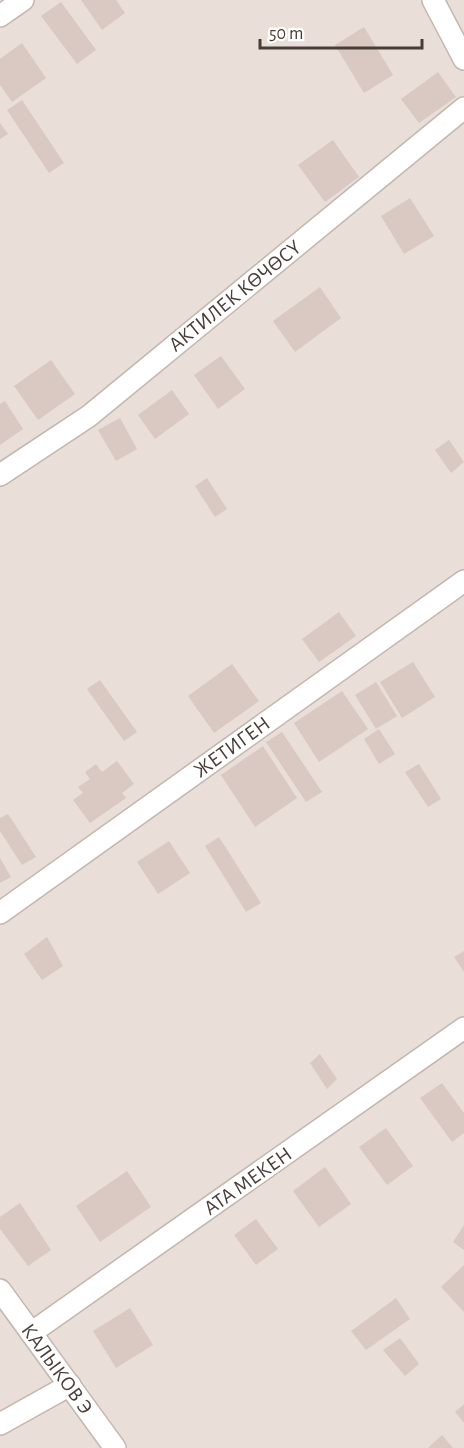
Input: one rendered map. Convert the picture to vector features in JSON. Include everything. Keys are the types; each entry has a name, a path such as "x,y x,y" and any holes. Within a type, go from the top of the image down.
{"street":[{"path":"0,16 23,0"},
{"path":"433,0 464,59"},
{"name":"АКТИЛЕК КӨЧӨСҮ","path":"0,475 89,416 464,108"},
{"name":"ЖЕТИГЕН","path":"0,913 464,581"},
{"name":"АТА МЕКЕН","path":"32,1333 464,1028"},
{"name":"КАЛЫКОВ Э","path":"0,1290 115,1448"},
{"path":"0,1424 69,1386"}],"shaded area":[{"path":"0,0 464,0 464,1448 0,1448"}],"building":[{"path":"81,0 116,0 125,13 102,30"},
{"path":"61,2 96,50 77,64 41,16"},
{"path":"364,27 393,75 364,93 335,45"},
{"path":"22,43 46,78 12,102 0,85 0,59"},
{"path":"438,72 456,97 419,123 401,99"},
{"path":"22,100 64,163 49,173 7,110"},
{"path":"0,123 8,134 0,139"},
{"path":"333,140 359,177 325,202 298,165"},
{"path":"410,198 434,236 404,254 381,216"},
{"path":"320,287 341,318 295,352 273,321"},
{"path":"221,356 245,389 218,409 194,375"},
{"path":"51,360 75,394 38,420 14,386"},
{"path":"172,390 189,414 155,439 138,415"},
{"path":"5,401 23,429 0,445 0,404"},
{"path":"120,418 137,449 116,461 98,430"},
{"path":"449,440 464,462 451,473 435,450"},
{"path":"207,478 227,509 215,517 195,486"},
{"path":"339,612 356,636 319,662 302,639"},
{"path":"413,662 435,697 402,718 380,682"},
{"path":"232,664 259,701 214,733 188,696"},
{"path":"100,680 137,732 124,741 87,689"},
{"path":"376,682 397,716 376,729 355,695"},
{"path":"342,691 368,729 319,762 294,723"},
{"path":"379,729 395,754 379,764 364,739"},
{"path":"282,732 322,792 306,802 266,742"},
{"path":"263,746 297,798 255,827 221,775"},
{"path":"117,761 134,784 122,793 126,798 90,823 73,800 83,793 78,787 90,779 85,772 96,764 102,772"},
{"path":"419,764 441,799 428,807 405,772"},
{"path":"8,814 36,857 22,865 0,831 0,818"},
{"path":"219,837 261,903 246,912 205,846"},
{"path":"169,841 190,873 158,894 137,862"},
{"path":"0,858 11,877 0,883"},
{"path":"47,937 63,966 42,980 24,954"},
{"path":"464,951 464,972 454,957"},
{"path":"320,1054 337,1079 327,1089 310,1063"},
{"path":"442,1083 464,1113 464,1133 452,1142 420,1098"},
{"path":"386,1128 413,1166 387,1185 359,1147"},
{"path":"325,1167 351,1204 319,1227 293,1191"},
{"path":"127,1171 151,1207 100,1242 76,1206"},
{"path":"20,1203 51,1250 28,1266 0,1229 0,1217"},
{"path":"256,1219 278,1249 256,1265 234,1235"},
{"path":"464,1225 464,1250 453,1242"},
{"path":"464,1265 464,1312 441,1287"},
{"path":"396,1298 410,1319 366,1350 351,1331"},
{"path":"130,1308 153,1345 116,1368 93,1331"},
{"path":"400,1338 419,1364 405,1376 383,1350"},
{"path":"464,1404 464,1423 455,1412"},
{"path":"442,1435 453,1448 428,1448"}]}
